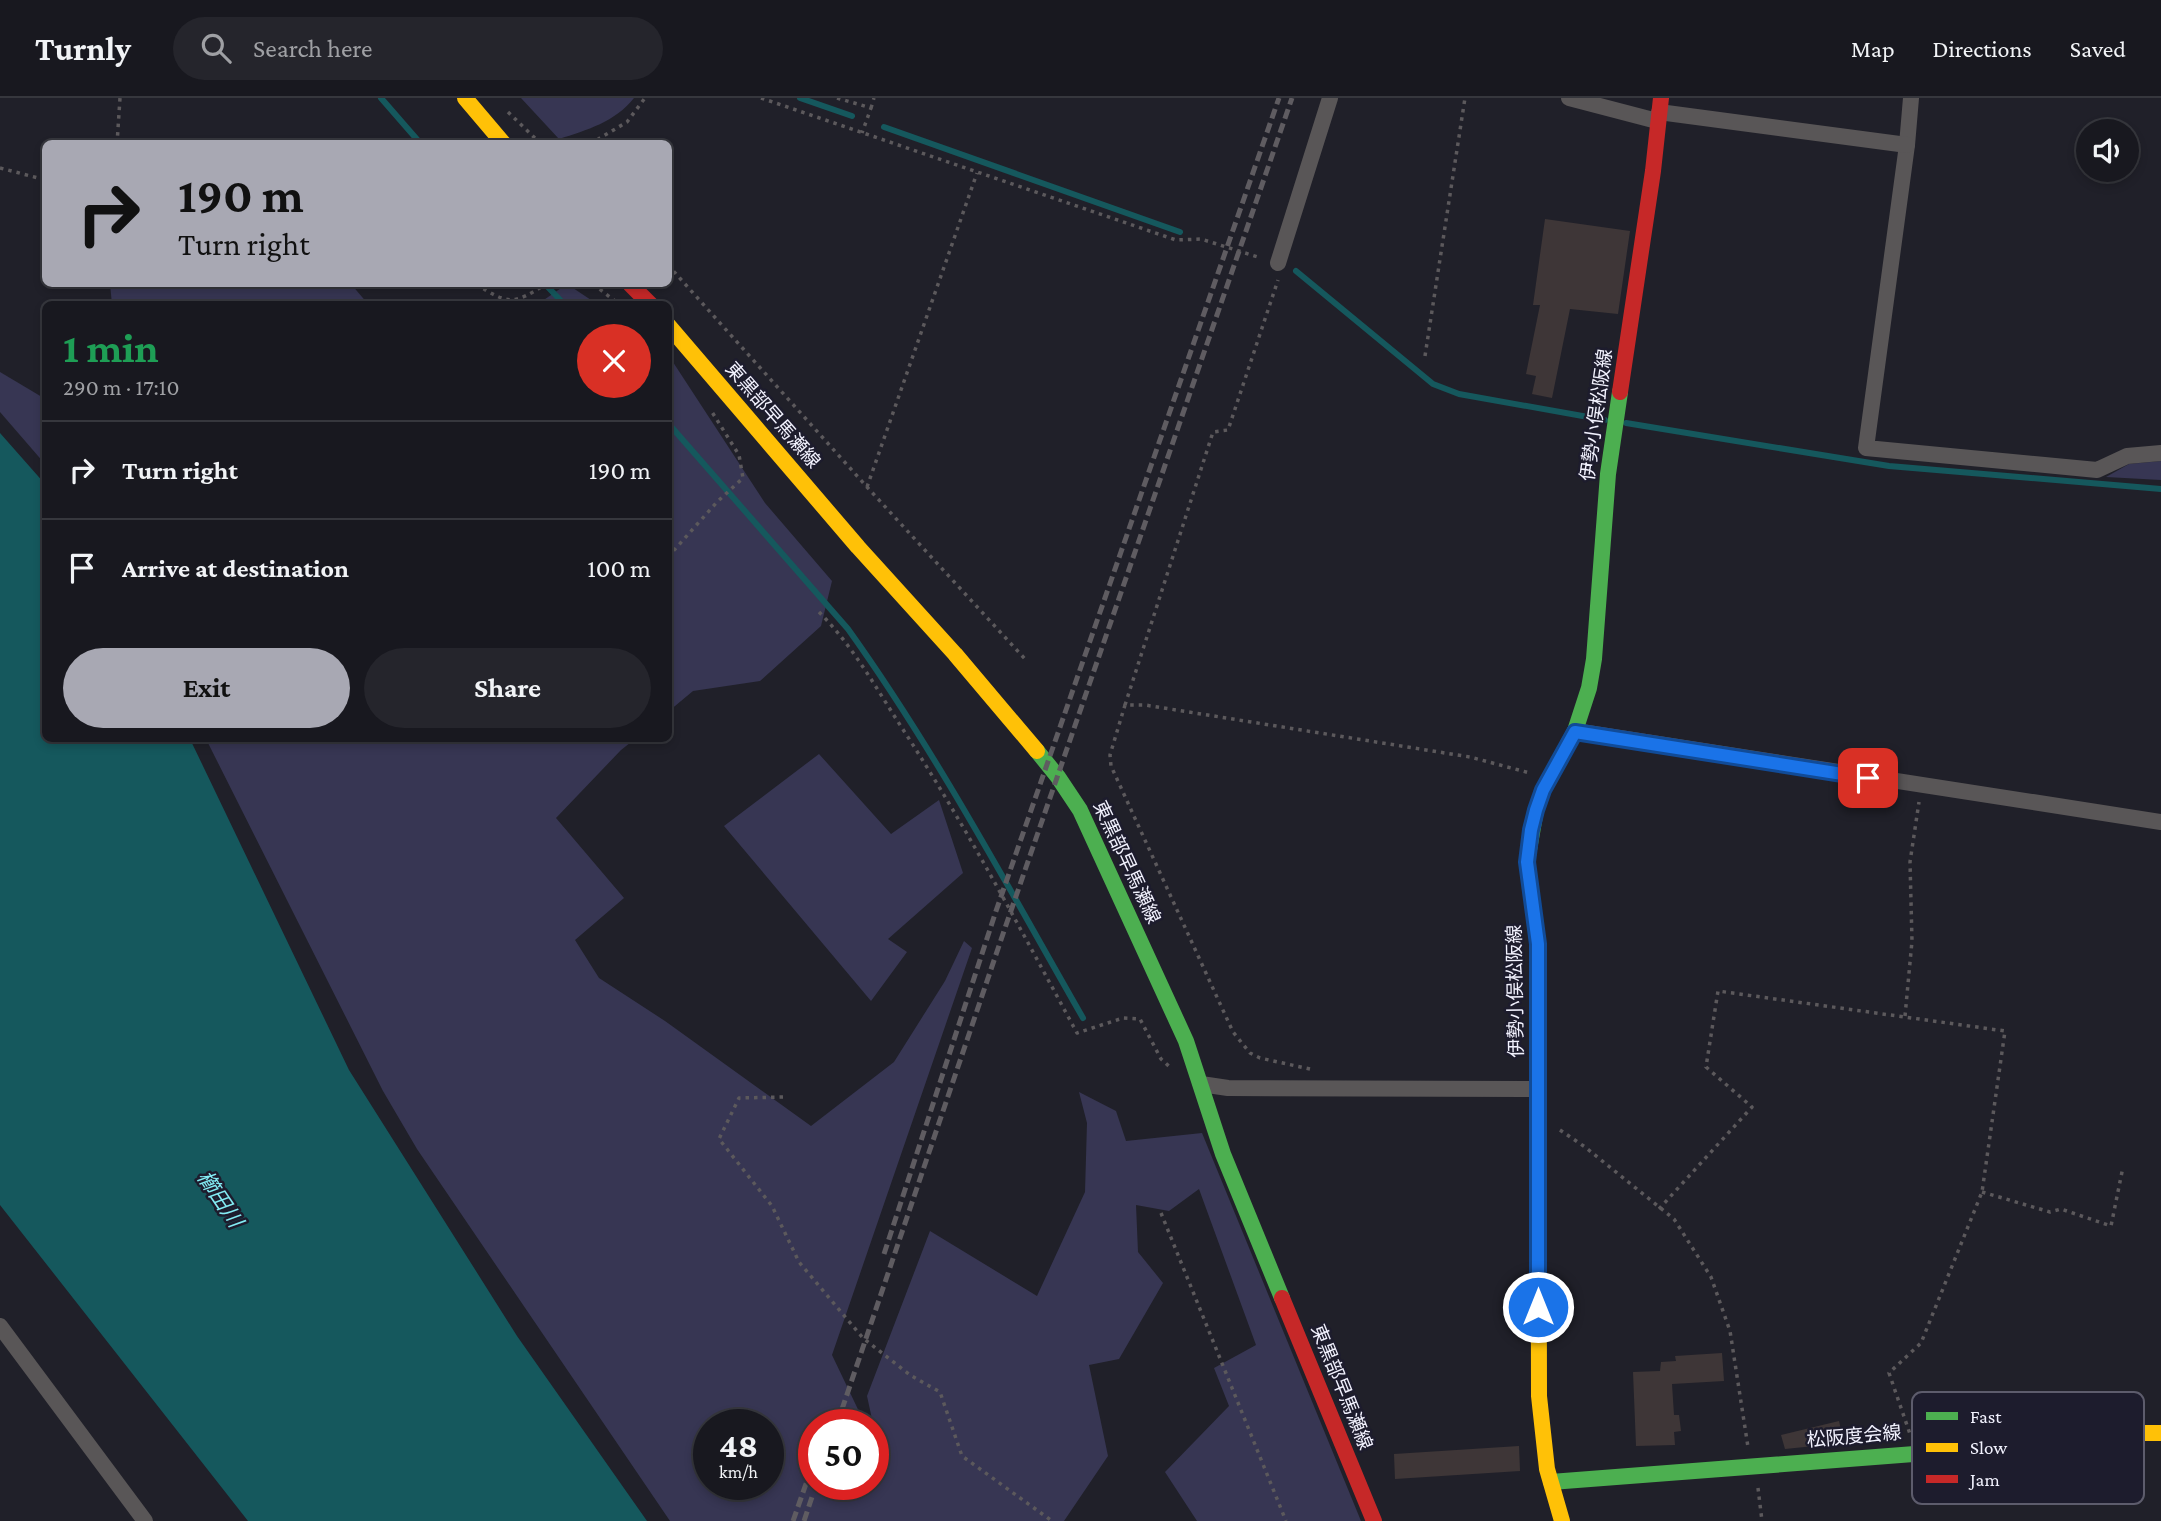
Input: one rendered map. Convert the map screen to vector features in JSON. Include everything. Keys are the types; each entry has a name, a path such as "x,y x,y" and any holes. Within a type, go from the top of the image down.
{"main road":[{"path":"465,98 501,140"},
{"name":"伊勢小俣松阪線","path":"1562,1521 1551,1482 1543,1434 1538,1371 1538,944 1527,862 1536,810 1549,778 1575,732 1589,688 1594,659 1608,474 1653,171 1659,110"},
{"path":"634,287 646,301"},
{"name":"東黒部早馬瀬線","path":"672,331 858,547 955,653 1058,777 1080,810 1186,1041 1223,1154 1374,1521"},
{"name":"松阪度会線","path":"1551,1482 1912,1452"}],"street":[{"path":"1278,263 1330,98"},
{"path":"1569,98 1907,145"},
{"path":"1911,98 1866,448 2097,470 2127,456 2161,453"},
{"path":"1575,732 2161,822"},
{"path":"1201,1084 1251,1088 1538,1089"},
{"path":"0,1326 145,1521"}],"path":[{"path":"117,140 120,98"},
{"path":"597,140 626,122 645,98"},
{"path":"761,98 1176,240 1201,239 1278,263 1279,277 1228,430 1213,432 1110,755 1111,766 1233,1032 1250,1053 1259,1058 1319,1071"},
{"path":"837,98 871,108"},
{"path":"862,133 874,98"},
{"path":"1425,356 1465,98"},
{"path":"503,106 537,140"},
{"path":"0,168 42,179"},
{"path":"867,488 977,173"},
{"path":"672,269 867,488 1025,659"},
{"path":"481,287 500,299 521,300 540,287"},
{"path":"597,287 616,301"},
{"path":"672,553 739,482"},
{"path":"819,612 843,637 924,762 1001,894 1077,1033 1123,1018 1140,1019 1161,1059 1180,1077 1201,1084"},
{"path":"1125,705 1145,705 1470,757 1549,778"},
{"path":"1905,1016 1912,941 1910,862 1921,787"},
{"path":"1660,1209 1752,1107 1706,1067 1718,991 2005,1031 1982,1192 1921,1343 1889,1373 1912,1438"},
{"path":"783,1097 738,1098 719,1139 772,1206 799,1262 863,1338 910,1375 940,1392 962,1456 1052,1521"},
{"path":"1538,1123 1557,1128 1585,1147 1674,1219 1711,1277 1730,1331 1749,1457 1753,1465 1762,1521"},
{"path":"1982,1192 2050,1212 2061,1209 2111,1226 2123,1167"},
{"path":"1161,1213 1286,1521"}],"shaded area":[{"path":"521,98 634,98 609,119 559,139"},
{"path":"110,287 354,287 365,301 112,301"},
{"path":"563,287 572,287 592,301 542,301"},
{"path":"672,361 765,503 832,581 821,626 760,681 693,691 672,708"},
{"path":"0,372 42,397 42,461 0,412"},
{"path":"2161,461 2161,480 2106,477 2129,464"},
{"path":"208,742 631,742 556,818 624,898 575,940 599,978 665,1021 811,1126 894,1062 945,981 964,941 972,948 832,1355 858,1409 798,1409 798,1500 889,1500 889,1409 870,1409 867,1396 930,1231 1037,1296 1085,1192 1087,1123 1079,1092 1116,1111 1126,1141 1202,1133 1361,1521 1197,1521 1165,1472 1229,1406 1214,1368 1256,1345 1199,1189 1169,1211 1136,1205 1138,1252 1163,1283 1119,1359 1089,1365 1108,1456 1064,1521 670,1521 417,1149 383,1091"},
{"path":"819,754 891,834 939,800 963,873 888,939 907,952 871,1001 724,826"}],"water":[{"name":"櫛田川","path":"0,433 42,481 42,742 191,742 349,1070 517,1336 647,1521 248,1521 0,1205"}],"building":[{"path":"1545,219 1630,231 1618,314 1570,309 1552,398 1532,394 1536,376 1526,374 1540,305 1533,305"},
{"path":"1722,1353 1724,1381 1672,1384 1674,1415 1679,1415 1681,1431 1674,1432 1675,1445 1636,1446 1633,1372 1660,1371 1661,1362 1676,1361 1675,1356"},
{"path":"1839,1421 1844,1443 1785,1449 1781,1435"},
{"path":"1519,1446 1520,1471 1395,1479 1394,1454"}],"waterway":[{"path":"381,98 418,140"},
{"path":"800,98 852,116"},
{"path":"884,127 1180,232"},
{"path":"1296,271 1433,384 1459,394 1605,420"},
{"path":"548,287 561,301"},
{"path":"1626,423 1889,466 2161,489"},
{"path":"672,428 848,629 941,772 1083,1018"}],"railway":[{"path":"884,1254 996,911 1279,98"},
{"path":"842,1409 1292,98"},
{"path":"793,1521 800,1500"},
{"path":"804,1521 811,1500"}],"traffic: fast":[{"path":"1538,946 1527,861 1536,810 1543,790 1575,731 1589,688 1594,659 1608,474 1620,392"},
{"path":"1037,751 1080,810 1186,1041 1223,1154 1282,1298"},
{"path":"1551,1482 1912,1454"}],"traffic: slow":[{"path":"465,98 501,140"},
{"path":"672,330 1037,751"},
{"path":"1538,946 1539,1396 1547,1469 1562,1521"},
{"path":"2144,1433 2161,1433"}],"traffic: jam":[{"path":"1620,392 1653,171 1661,98"},
{"path":"633,287 647,301"},
{"path":"1282,1298 1374,1521"}],"route":[{"path":"1538,1307 1538,944 1527,862 1531,830 1543,790 1575,732 1868,778"}]}
